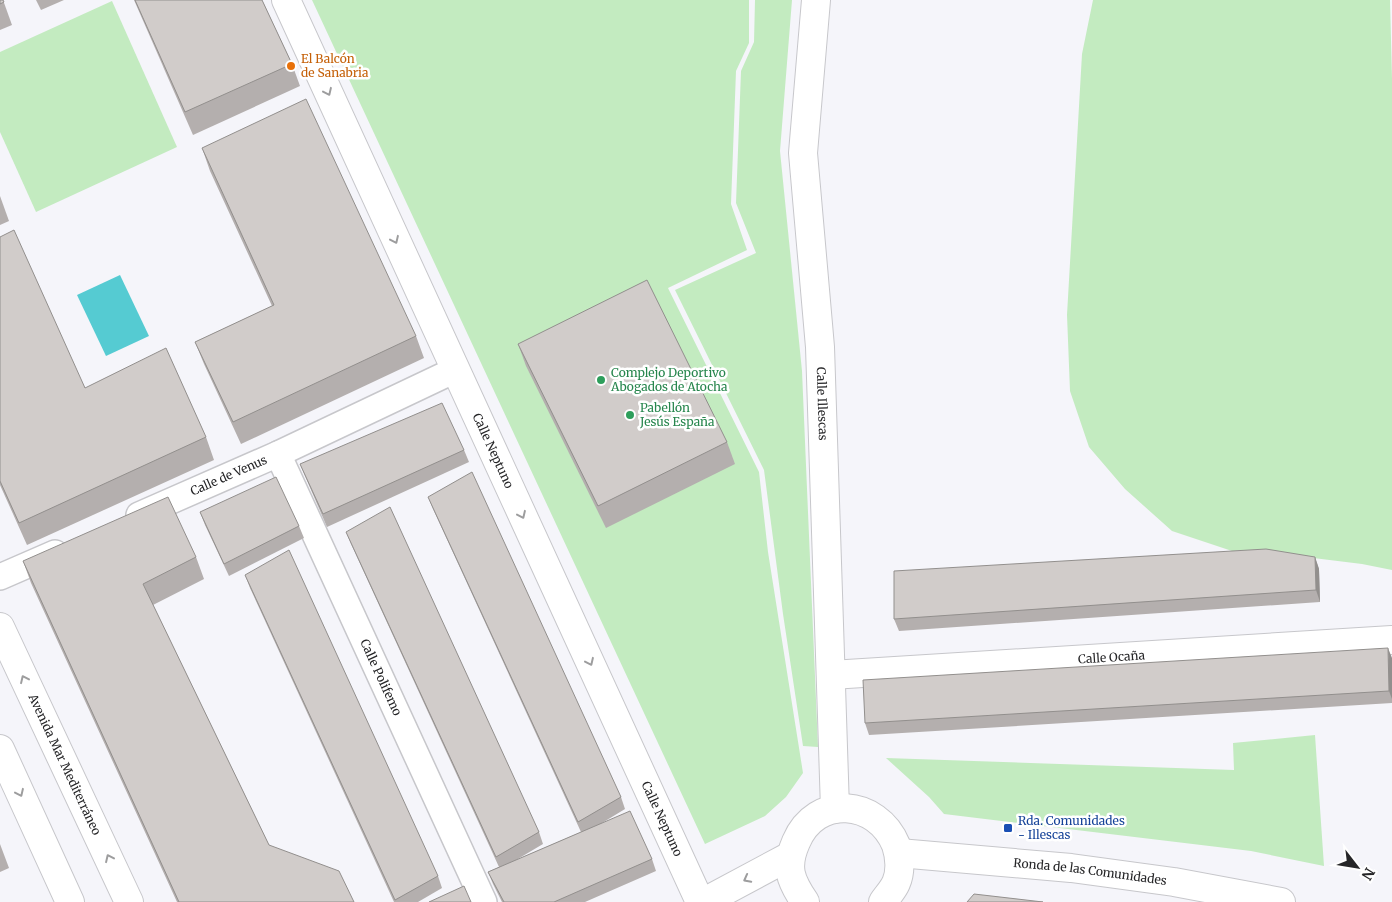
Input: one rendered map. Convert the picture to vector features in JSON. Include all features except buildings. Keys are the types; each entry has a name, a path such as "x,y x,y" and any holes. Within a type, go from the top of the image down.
{"street":[{"name":"Calle Neptuno","path":"286,0 702,902"},
{"name":"Calle Illescas","path":"816,0 803,153 820,347 835,809"},
{"name":"Calle de Venus","path":"116,526 278,454 455,370"},
{"name":"Calle Polifemo","path":"278,454 484,902"},
{"path":"0,577 72,545"},
{"name":"Avenida Mar Mediterráneo","path":"0,627 129,902"},
{"name":"Calle Ocaña","path":"831,675 1392,640"},
{"path":"0,748 70,902"},
{"path":"805,902 794,887 789,868 790,856 801,830 816,816 835,809 856,809 876,818 891,833 899,853 900,863 896,883 883,902"},
{"name":"Ronda de las Comunidades","path":"899,853 1071,868 1174,882 1281,902"},
{"path":"702,902 790,856"}],"green space":[{"name":"Complejo Deportivo Abogados de Atocha","path":"312,0 749,0 749,43 736,71 731,204 747,250 668,288 759,472 768,552 803,773 786,797 765,816 705,844"},
{"path":"755,0 792,0 780,151 802,371 818,747 803,746 764,470 675,290 756,253 736,203 741,71 754,42"},
{"path":"1093,0 1390,0 1392,79 1392,570 1362,564 1289,555 1235,552 1172,531 1125,489 1089,447 1070,391 1067,315 1082,54"},
{"path":"112,1 177,147 36,212 0,132 0,52"},
{"path":"1315,735 1324,866 1251,851 944,814 929,797 886,758 1234,770 1233,743"}],"water":[{"path":"120,275 149,336 106,356 77,295"}],"place":[{"name":"El Balcón de Sanabria","path":"291,66"},
{"name":"Complejo Deportivo Abogados de Atocha","path":"601,380"},
{"name":"Pabellón Jesús España","path":"630,415"},
{"name":"Rda. Comunidades - Illescas","path":"1008,828"}]}
